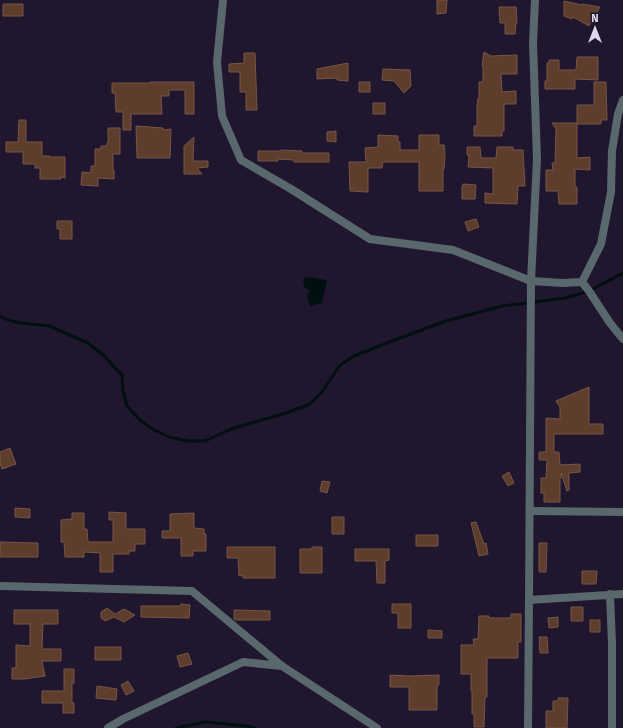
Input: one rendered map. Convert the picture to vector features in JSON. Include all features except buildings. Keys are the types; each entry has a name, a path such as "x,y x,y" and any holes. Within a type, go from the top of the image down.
{"street":[{"path":"223,0 217,62 222,116 242,160 370,239 453,250 531,281 563,283 582,282"},
{"path":"528,728 531,281 537,159 533,43 536,0"},
{"path":"582,282 601,244 611,192 612,151 618,114 623,100"},
{"path":"582,282 590,291 610,323 623,339"},
{"path":"530,511 623,512"},
{"path":"0,586 192,591 282,666 377,728"},
{"path":"610,594 612,644 612,728"},
{"path":"530,600 623,594"},
{"path":"108,728 123,719 243,662 282,666"}],"shaded area":[{"path":"305,277 327,280 322,303 310,306 307,296 310,290 305,288 303,282"}],"waterway":[{"path":"0,316 8,320 21,323 49,326 88,343 102,354 122,375 123,391 127,406 140,420 154,430 169,437 188,441 205,441 231,429 289,412 310,404 322,392 340,365 354,356 446,321 502,306 566,298 589,291 623,273"},
{"path":"176,728 205,722 254,728"}]}
